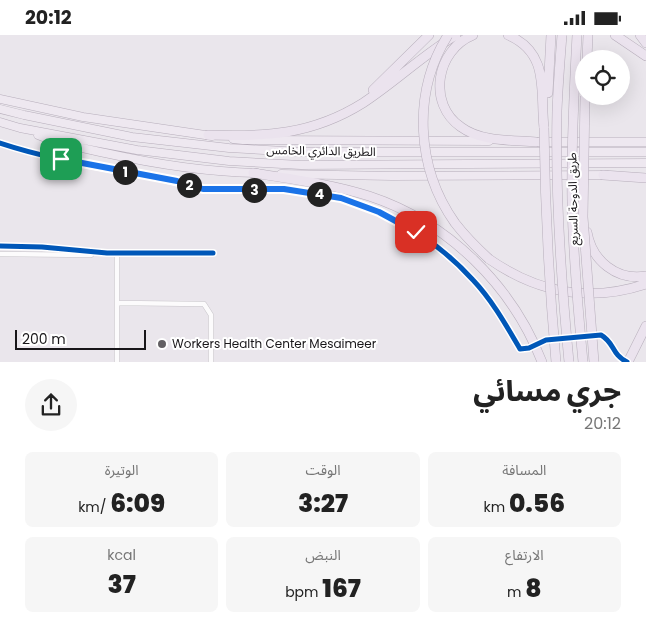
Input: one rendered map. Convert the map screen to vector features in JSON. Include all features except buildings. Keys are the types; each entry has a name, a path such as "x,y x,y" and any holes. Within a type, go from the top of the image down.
{"highway":[{"path":"334,117 374,89 429,35"},
{"path":"448,35 432,68 425,96 423,125 427,159 435,185 449,213 464,234 489,259 514,275 544,288 592,293 616,292 646,284"},
{"path":"208,135 254,136 282,134 311,127 363,103 437,46 456,35"},
{"path":"473,35 455,46 447,57 442,70 439,84 440,93 449,115 461,128 471,133 490,138 536,142"},
{"path":"508,35 524,44 534,55 539,66 542,83 545,213 556,362"},
{"path":"544,128 547,115 551,35"},
{"name":"طريق الدوحة السريع","path":"562,35 557,111 558,201 562,286 569,362"},
{"name":"طريق الدوحة السريع","path":"577,35 572,115 572,201 573,242 583,362"},
{"path":"587,50 588,35"},
{"path":"615,35 646,56"},
{"path":"640,35 646,43"},
{"path":"0,99 83,117 243,140 646,142"},
{"path":"585,105 583,196 594,362"},
{"name":"الطريق الدائري الخامس","path":"0,109 132,137 229,148 312,152 646,152"},
{"name":"الطريق الدائري الخامس","path":"0,123 170,155 265,163 301,165 646,163"},
{"path":"20,128 60,143 136,160 191,168 253,173 383,175 646,174"},
{"path":"253,173 312,182 351,191 390,204 416,217 446,236 479,265 504,293 518,313 540,357"},
{"path":"603,175 646,179"},
{"path":"583,196 588,240 603,264 619,274 633,277 646,276"},
{"path":"628,362 646,326"},
{"path":"639,339 646,331"}],"street":[{"path":"0,246 42,247 108,253 213,253"},
{"path":"0,254 99,255 108,253"},
{"path":"117,253 117,362"},
{"path":"116,303 204,304 210,315 211,362"}],"cycle path":[{"path":"0,143 59,159 159,178 203,189 283,189 336,197 362,205 411,229 454,261 486,296 520,349 529,348 546,340 601,335 609,341 618,356 627,362"},
{"path":"0,246 42,247 107,253 213,253"}],"place":[{"name":"Workers Health Center Mesaimeer","path":"162,344"}],"route":[{"path":"61,159 177,181 203,189 284,189 341,198 379,212 403,223 416,232"}]}
